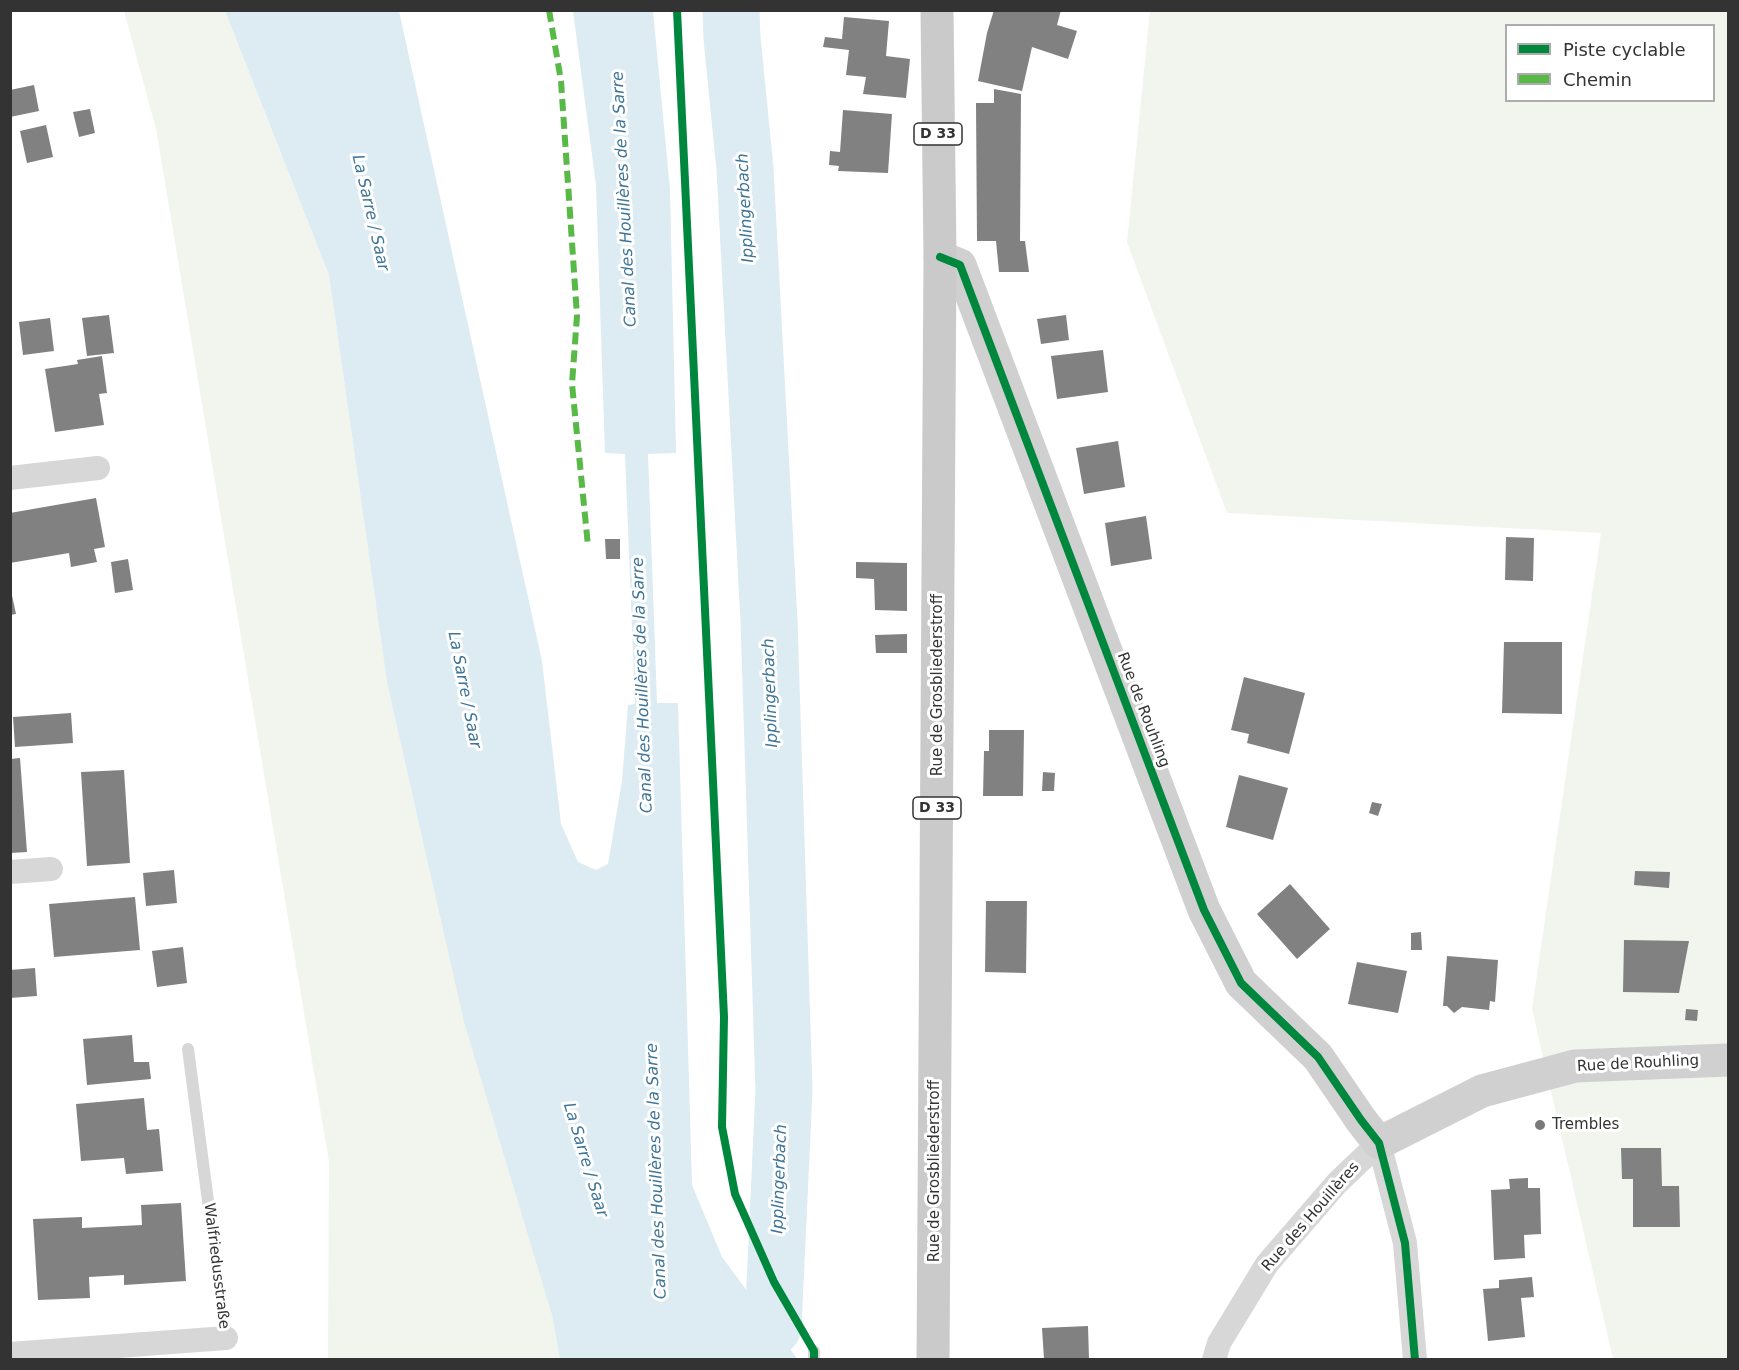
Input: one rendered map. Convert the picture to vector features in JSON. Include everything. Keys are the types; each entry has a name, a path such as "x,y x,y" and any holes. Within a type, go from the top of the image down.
{"main road":[{"name":"Rue de Grosbliederstroff","path":"933,1359 940,256 937,10"}],"street":[{"name":"Rue de Rouhling","path":"940,256 960,265 1204,910 1241,983 1318,1057 1379,1143 1482,1091 1575,1066 1728,1059"},
{"path":"10,478 98,468"},
{"path":"10,872 51,869"},
{"name":"Rue des Houillères","path":"1214,1359 1219,1343 1267,1264 1337,1183 1379,1143"},
{"path":"1379,1143 1405,1243 1414,1359"},
{"name":"Walfriedusstraße","path":"10,1354 44,1356 226,1338"}],"lane":[{"name":"Walfriedusstraße","path":"188,1049 226,1338"}],"shaded area":[{"path":"124,11 225,11 329,275 387,682 552,1315 560,1359 328,1359 329,1162 156,129"},
{"path":"1150,11 1728,11 1728,1359 1613,1359 1532,1009 1601,533 1227,513 1127,242"}],"water":[{"path":"225,11 399,11 542,661 561,824 578,862 596,870 608,864 622,781 628,705 635,704 625,454 605,453 596,185 573,11 653,11 670,190 676,453 648,454 657,703 678,703 692,1185 722,1257 796,1359 560,1359 552,1315 464,1022 387,682 329,275"}],"building":[{"path":"994,10 1061,10 1057,25 1077,31 1068,59 1032,47 1022,91 978,81"},
{"path":"844,17 889,21 886,56 910,59 906,98 863,94 866,77 846,75 849,50 823,47 825,37 842,39"},
{"path":"34,85 39,111 10,117 10,90"},
{"path":"994,89 1021,94 1020,241 1025,241 1029,272 999,272 996,241 977,241 976,103 994,103"},
{"path":"90,109 95,133 79,137 73,112"},
{"path":"843,110 892,114 888,173 838,171 839,166 829,165 830,151 840,152"},
{"path":"46,125 53,157 27,163 20,131"},
{"path":"109,315 114,353 87,356 82,318"},
{"path":"1066,315 1069,340 1041,344 1037,319"},
{"path":"50,318 54,351 23,355 19,322"},
{"path":"1103,350 1108,392 1057,399 1051,356"},
{"path":"102,356 107,393 99,394 104,425 55,432 45,369 78,364 77,360"},
{"path":"1118,441 1125,487 1084,494 1076,448"},
{"path":"96,498 105,547 94,549 97,562 71,567 69,553 10,563 10,513"},
{"path":"1146,516 1152,559 1111,566 1105,523"},
{"path":"1506,537 1534,538 1533,581 1505,580"},
{"path":"605,539 620,539 620,559 606,559"},
{"path":"128,559 133,590 115,593 111,562"},
{"path":"856,562 907,563 907,611 875,610 874,579 856,578"},
{"path":"10,586 16,614 10,615"},
{"path":"907,634 907,653 876,653 875,635"},
{"path":"1504,642 1562,642 1562,714 1502,713"},
{"path":"1244,677 1305,693 1289,754 1247,743 1249,734 1231,730"},
{"path":"71,713 73,743 15,747 13,717"},
{"path":"989,730 1024,730 1023,796 983,796 984,751 989,751"},
{"path":"20,758 27,852 10,853 10,759"},
{"path":"124,770 130,863 87,866 81,772"},
{"path":"1043,772 1055,773 1054,791 1042,791"},
{"path":"1239,775 1288,788 1273,840 1226,827"},
{"path":"1372,802 1382,804 1378,816 1369,813"},
{"path":"174,870 177,903 146,906 143,873"},
{"path":"1635,871 1670,872 1669,888 1634,885"},
{"path":"1290,884 1330,929 1297,959 1257,914"},
{"path":"135,897 140,950 54,957 49,904"},
{"path":"986,901 1027,901 1026,973 985,972"},
{"path":"1421,932 1422,950 1411,950 1411,933"},
{"path":"1624,940 1689,941 1679,993 1623,992"},
{"path":"183,947 187,983 157,987 152,951"},
{"path":"1447,956 1498,960 1495,1002 1490,1001 1489,1010 1462,1007 1454,1013 1447,1006 1443,1006"},
{"path":"1357,962 1407,971 1398,1013 1348,1004"},
{"path":"35,968 37,996 10,998 10,970"},
{"path":"1686,1009 1698,1010 1697,1021 1685,1020"},
{"path":"132,1035 134,1062 149,1062 151,1079 87,1085 83,1039"},
{"path":"144,1098 147,1130 159,1129 163,1171 126,1174 124,1158 81,1161 76,1104"},
{"path":"1621,1148 1661,1148 1662,1186 1679,1186 1680,1227 1633,1227 1633,1179 1622,1179"},
{"path":"1528,1178 1528,1188 1540,1188 1541,1234 1524,1235 1525,1258 1494,1260 1491,1190 1510,1189 1509,1179"},
{"path":"181,1203 186,1281 124,1285 124,1275 89,1277 90,1298 38,1300 33,1219 82,1217 82,1228 142,1225 141,1205"},
{"path":"1532,1277 1534,1297 1521,1298 1525,1337 1488,1341 1483,1289 1499,1288 1499,1280"},
{"path":"1088,1326 1089,1359 1044,1359 1042,1328"}],"waterway":[{"name":"Ipplingerbach","path":"731,10 745,169 769,621 784,1090 773,1327 735,1360"}],"marked path":[{"path":"549,10 561,81 577,316 572,384 588,546"}],"cycle path":[{"path":"677,10 724,1017 722,1127 735,1194 774,1282 814,1351 814,1360"},
{"path":"940,257 960,265 1204,910 1241,983 1318,1057 1379,1143 1405,1243 1415,1360"}],"place":[{"name":"Trembles","path":"1540,1125"}],"water label":[{"name":"Canal des Houillères de la Sarre","path":"625,199"},
{"name":"La Sarre / Saar","path":"370,213"},
{"name":"Canal des Houillères de la Sarre","path":"643,685"},
{"name":"La Sarre / Saar","path":"464,690"},
{"name":"La Sarre / Saar","path":"585,1160"},
{"name":"Canal des Houillères de la Sarre","path":"657,1171"}]}
